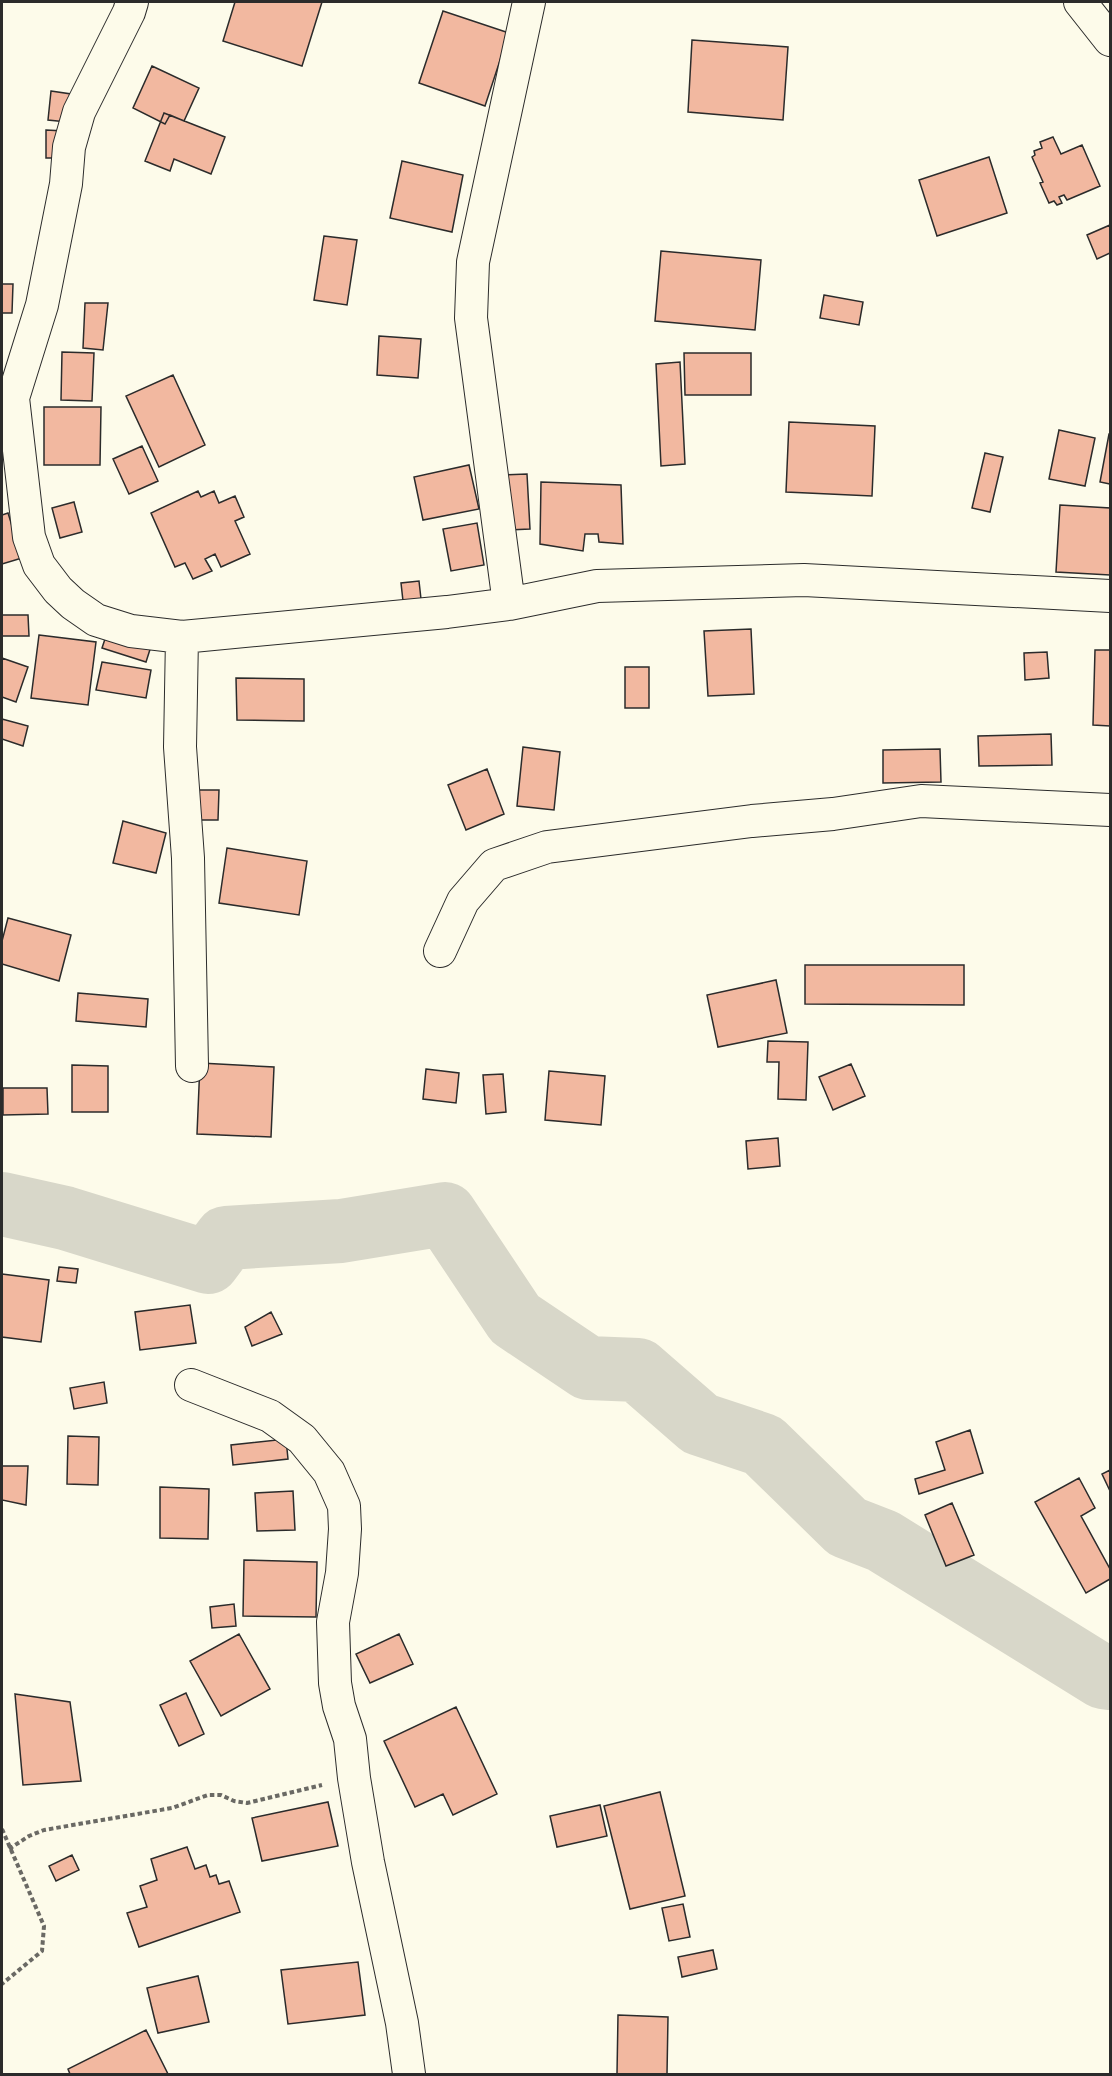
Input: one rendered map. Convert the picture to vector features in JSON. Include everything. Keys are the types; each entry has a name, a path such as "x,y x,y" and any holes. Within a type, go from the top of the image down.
{"street":[{"path":"132,2 79,112 69,147 66,183 42,305 7,402 29,537 39,565 58,590 96,620 131,631 182,637 447,612 509,604 597,585 804,580 1110,596"},
{"path":"509,604 472,329 471,307 473,262 529,2"},
{"path":"1080,2 1110,40"},
{"path":"182,637 180,747 188,858 192,1066"},
{"path":"440,951 463,901 494,865 547,847 752,821 833,814 921,801 1110,810"},
{"path":"191,1385 270,1416 302,1439 329,1472 344,1506 342,1573 333,1622 335,1683 339,1706 350,1739 368,1863 402,2023 409,2074"}],"path":[{"path":"9,1849 29,1836 44,1830 172,1808 208,1795 221,1795 234,1801 247,1803 354,1778"},
{"path":"2,1829 44,1926 42,1951 2,1984"}],"building":[{"path":"235,2 322,2 302,66 223,41"},
{"path":"443,11 509,33 485,106 419,83"},
{"path":"692,40 788,47 783,120 688,112"},
{"path":"152,66 199,88 184,121 170,115 165,124 133,108"},
{"path":"51,91 71,94 67,122 48,120"},
{"path":"164,113 225,137 211,174 174,159 170,171 145,161"},
{"path":"46,130 64,131 64,158 46,158"},
{"path":"1053,137 1061,154 1082,145 1100,186 1067,200 1064,195 1059,197 1062,203 1057,205 1054,201 1049,203 1032,157 1035,155 1034,151 1042,148 1040,142"},
{"path":"989,157 1007,213 937,236 919,180"},
{"path":"402,161 463,175 452,232 390,218"},
{"path":"1110,225 1110,253 1097,259 1087,235"},
{"path":"324,236 357,240 347,305 314,300"},
{"path":"661,251 761,260 755,330 655,321"},
{"path":"2,284 13,284 12,313 2,313"},
{"path":"824,295 863,302 859,325 820,318"},
{"path":"85,303 108,303 103,350 83,348"},
{"path":"379,336 421,339 418,378 377,375"},
{"path":"62,352 94,353 92,401 61,400"},
{"path":"684,353 751,353 751,395 685,395"},
{"path":"680,362 685,464 661,466 656,364"},
{"path":"173,375 205,445 159,467 126,396"},
{"path":"44,407 101,407 100,465 44,465"},
{"path":"789,422 875,426 872,496 786,492"},
{"path":"1059,430 1095,438 1085,486 1049,479"},
{"path":"1110,434 1110,484 1100,482"},
{"path":"142,446 158,481 129,494 113,459"},
{"path":"985,453 1003,457 990,512 972,508"},
{"path":"469,465 479,509 423,520 414,477"},
{"path":"527,474 530,529 505,530 502,475"},
{"path":"541,482 621,485 623,544 599,542 598,534 585,534 583,551 540,544"},
{"path":"198,491 201,497 214,491 219,503 235,496 244,517 235,521 250,554 221,567 215,554 205,559 212,571 193,579 185,563 175,567 151,513"},
{"path":"74,502 82,532 60,538 52,508"},
{"path":"1060,505 1110,508 1110,575 1056,572"},
{"path":"8,513 22,558 2,564 2,515"},
{"path":"477,523 484,565 451,571 443,529"},
{"path":"419,581 421,599 403,601 401,583"},
{"path":"2,615 28,615 29,636 2,636"},
{"path":"109,627 153,640 146,662 102,648"},
{"path":"751,629 754,694 708,696 704,631"},
{"path":"39,635 96,642 88,705 31,698"},
{"path":"1095,650 1110,650 1110,726 1093,725"},
{"path":"1047,652 1049,678 1025,680 1024,653"},
{"path":"2,658 28,667 16,702 2,697"},
{"path":"102,662 151,670 146,698 96,690"},
{"path":"625,667 649,667 649,708 625,708"},
{"path":"236,678 304,679 304,721 237,720"},
{"path":"2,719 28,726 23,746 2,739"},
{"path":"1051,734 1052,765 979,766 978,736"},
{"path":"523,747 560,752 554,810 517,806"},
{"path":"940,749 941,782 883,783 883,750"},
{"path":"487,769 504,814 466,830 448,785"},
{"path":"193,790 219,790 218,820 193,820"},
{"path":"123,821 166,833 156,873 113,863"},
{"path":"227,848 307,861 299,915 219,903"},
{"path":"8,918 71,935 59,981 2,964 2,941"},
{"path":"805,965 964,965 964,1005 805,1004"},
{"path":"776,980 787,1033 718,1047 707,995"},
{"path":"78,993 148,999 146,1027 76,1021"},
{"path":"768,1041 808,1042 806,1100 778,1099 779,1062 767,1062"},
{"path":"200,1063 274,1067 271,1137 197,1134"},
{"path":"851,1064 865,1096 833,1110 819,1077"},
{"path":"72,1065 108,1066 108,1112 72,1112"},
{"path":"426,1069 459,1073 456,1103 423,1099"},
{"path":"549,1071 605,1076 601,1125 545,1120"},
{"path":"503,1074 506,1112 486,1114 483,1075"},
{"path":"3,1088 47,1088 48,1114 3,1115"},
{"path":"778,1138 780,1166 748,1169 746,1141"},
{"path":"59,1267 78,1269 76,1283 57,1281"},
{"path":"2,1274 49,1280 41,1342 2,1337"},
{"path":"190,1305 196,1343 140,1350 135,1312"},
{"path":"271,1312 282,1334 252,1346 245,1327"},
{"path":"104,1382 107,1403 74,1409 70,1388"},
{"path":"970,1430 983,1473 919,1494 915,1479 945,1470 936,1442"},
{"path":"68,1436 99,1437 98,1485 67,1484"},
{"path":"286,1439 288,1459 233,1465 231,1445"},
{"path":"2,1466 28,1466 26,1505 2,1500"},
{"path":"1110,1470 1110,1491 1102,1474"},
{"path":"1079,1478 1095,1508 1081,1516 1110,1569 1110,1579 1086,1593 1035,1502"},
{"path":"160,1487 209,1489 208,1539 160,1538"},
{"path":"293,1491 295,1530 257,1531 255,1493"},
{"path":"952,1503 974,1555 946,1566 925,1515"},
{"path":"244,1560 317,1562 316,1617 243,1616"},
{"path":"234,1604 236,1626 212,1628 210,1607"},
{"path":"239,1634 270,1689 221,1716 190,1661"},
{"path":"399,1634 413,1664 370,1683 356,1654"},
{"path":"186,1693 204,1734 179,1746 160,1705"},
{"path":"15,1694 70,1702 81,1781 23,1785"},
{"path":"456,1707 497,1794 453,1815 443,1794 415,1807 384,1741"},
{"path":"660,1792 685,1896 630,1909 604,1806"},
{"path":"328,1802 338,1846 262,1861 252,1818"},
{"path":"600,1805 607,1836 557,1847 550,1816"},
{"path":"187,1847 195,1869 206,1865 210,1877 216,1875 219,1884 229,1881 240,1912 139,1947 127,1913 147,1907 140,1886 157,1880 151,1859"},
{"path":"72,1855 79,1870 56,1881 49,1866"},
{"path":"683,1904 690,1937 669,1941 662,1908"},
{"path":"713,1950 717,1969 682,1977 678,1957"},
{"path":"358,1962 365,2015 288,2024 281,1970"},
{"path":"198,1976 209,2022 158,2033 147,1988"},
{"path":"618,2015 668,2017 667,2074 617,2074"},
{"path":"146,2030 168,2074 70,2074 68,2069"}],"waterway":[{"path":"2,1204 65,1218 208,1262 226,1238 341,1231 445,1214 515,1319 588,1368 638,1370 700,1424 763,1445 847,1527 883,1541 1103,1677 1110,1678"}]}
